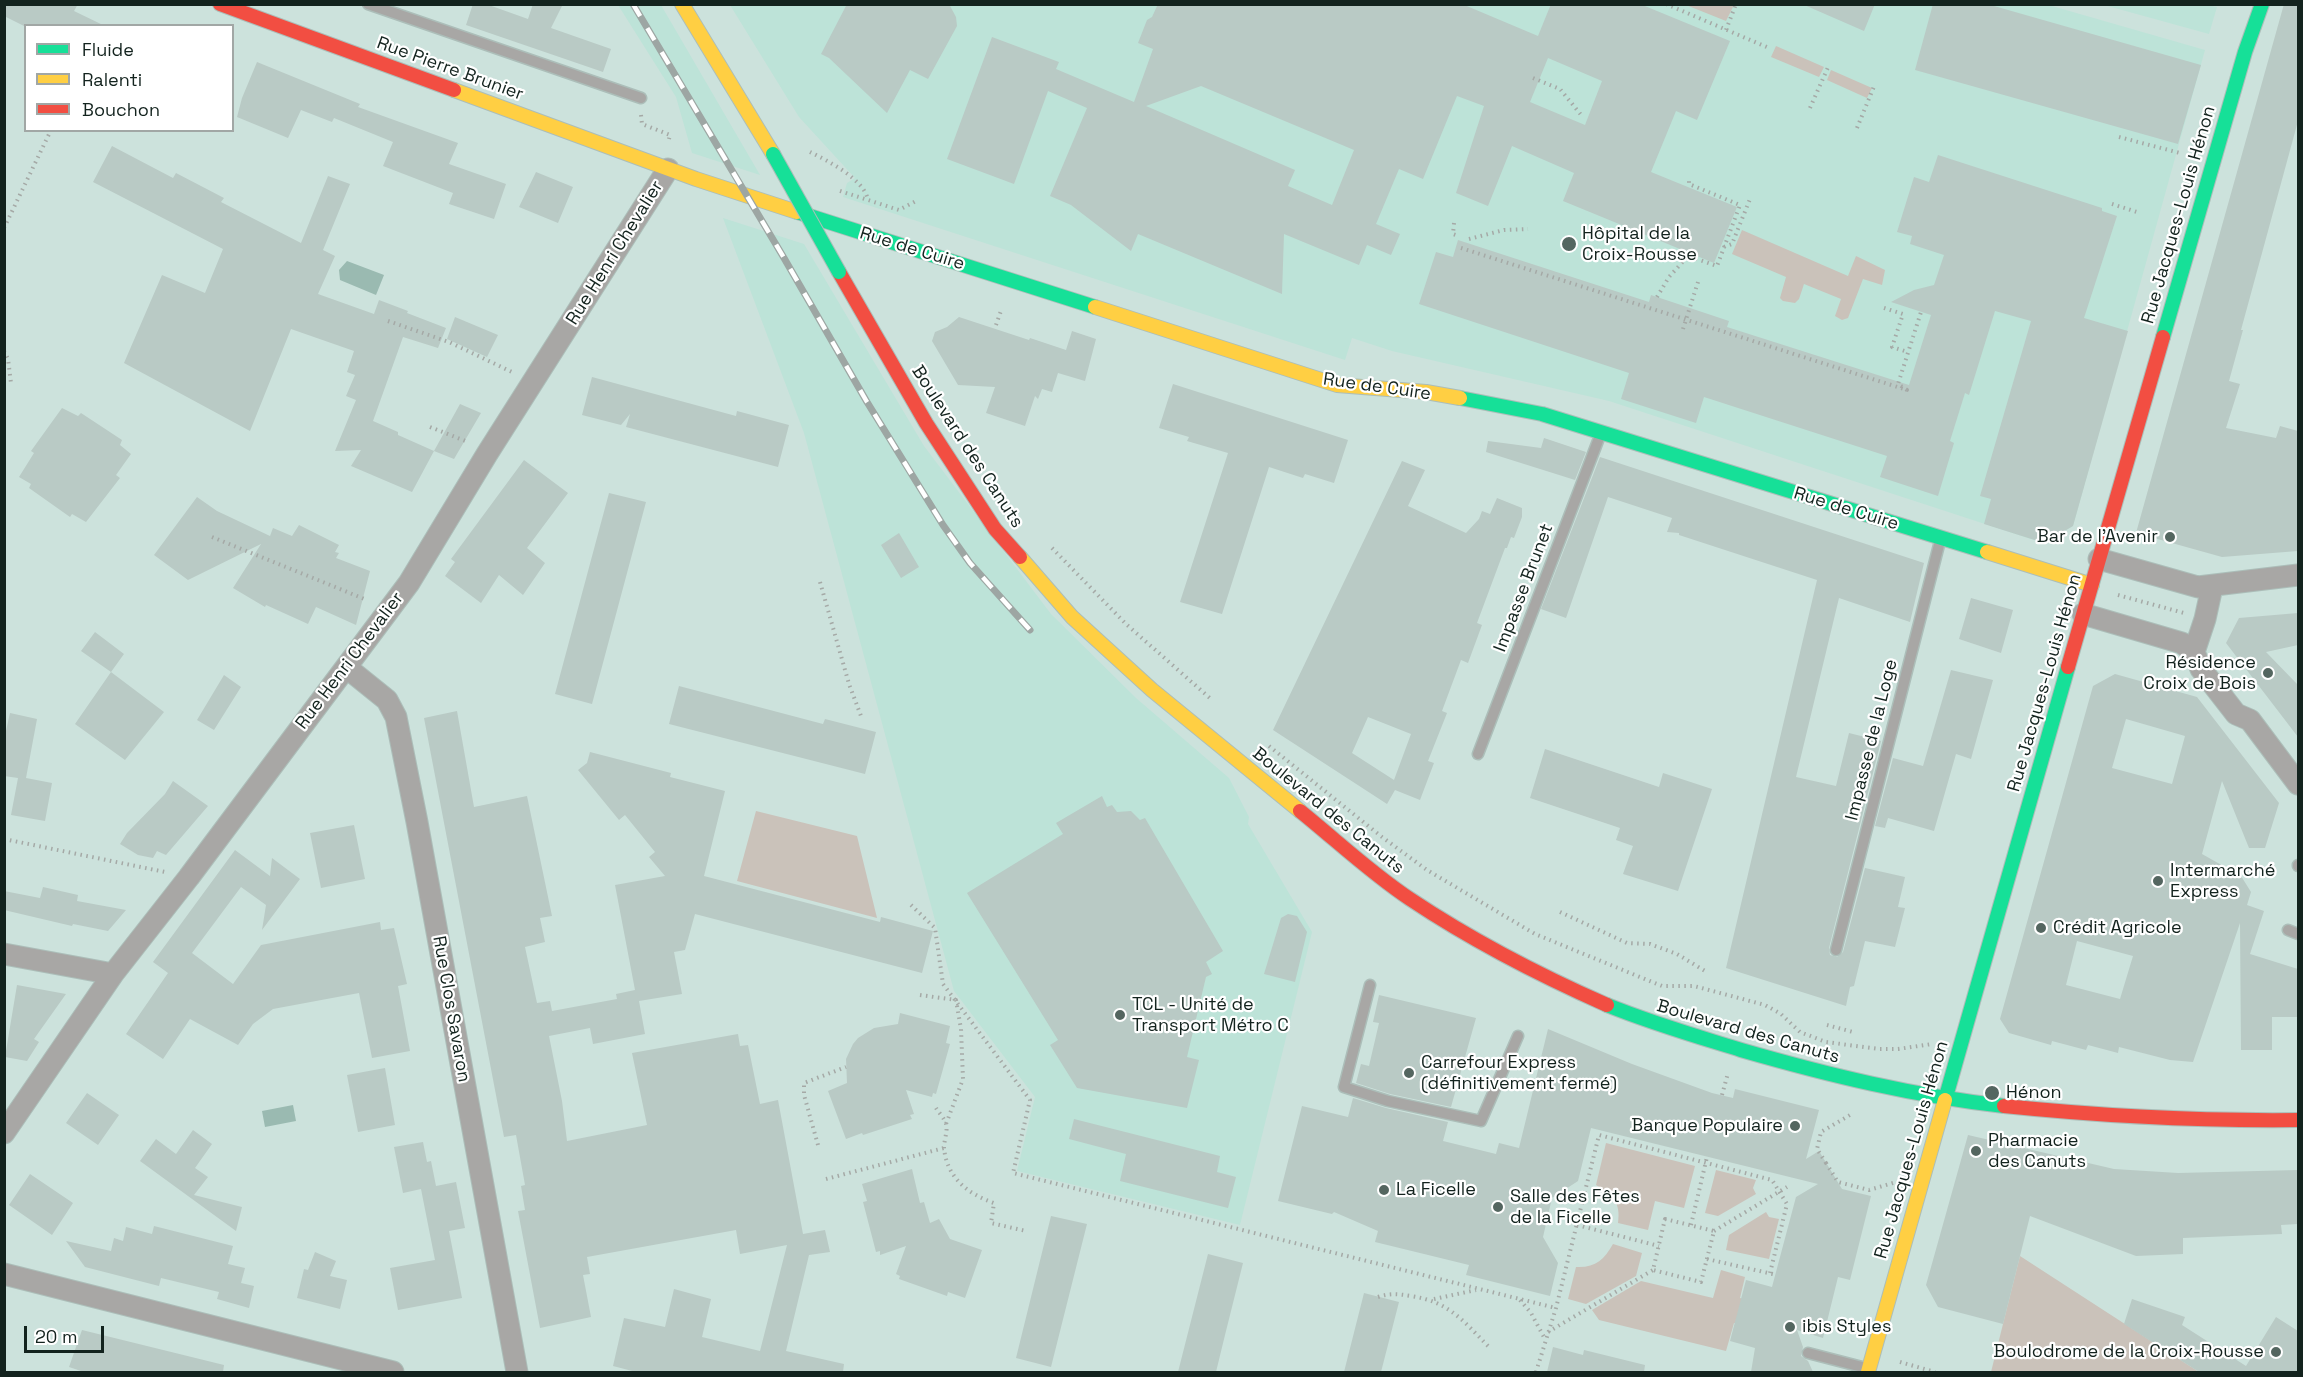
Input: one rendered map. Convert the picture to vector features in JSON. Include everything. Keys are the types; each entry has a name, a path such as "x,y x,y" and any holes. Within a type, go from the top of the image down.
{"street":[{"name":"Rue Pierre Brunier","path":"220,4 668,169"},
{"name":"Boulevard des Canuts","path":"682,4 773,154 926,423 995,529 1072,617 1152,690 1408,898 1476,941 1564,986 1650,1023 1820,1073 1945,1099 2053,1112 2219,1121 2298,1119"},
{"name":"Rue Jacques-Louis Hénon","path":"1872,1371 1874,1355 1945,1099 2083,614 2245,52 2262,4"},
{"name":"Rue Henri Chevalier","path":"4,1133 113,974 189,877 409,583 487,454 668,169"},
{"name":"Rue de Cuire","path":"668,169 1337,385 1426,392 1542,414 2092,585"},
{"path":"2099,559 2198,587 2298,575"},
{"path":"2194,652 2212,587"},
{"path":"2083,614 2182,643 2194,652 2201,669 2236,714 2250,720 2298,784"},
{"name":"Rue Clos Savaron","path":"346,667 387,700 396,717 517,1372"},
{"path":"4,954 113,974"},
{"path":"4,1274 393,1372"}],"lane":[{"path":"368,4 641,98"},
{"name":"Impasse Brunet","path":"1478,754 1601,433"},
{"name":"Impasse de la Loge","path":"1836,950 1941,538"},
{"path":"1370,985 1344,1087 1388,1101 1481,1121 1518,1036"},
{"path":"1808,1353 1872,1371"}],"path":[{"path":"1666,4 1769,48"},
{"path":"1679,10 1682,4"},
{"path":"1726,30 1736,4"},
{"path":"1810,108 1829,65"},
{"path":"1533,78 1560,89 1582,116"},
{"path":"1857,128 1875,84"},
{"path":"649,127 666,134"},
{"path":"4,228 50,132"},
{"path":"2119,136 2180,153"},
{"path":"810,152 859,184 867,193 868,200"},
{"path":"1656,297 1669,277 1688,256 1717,266 1740,205 1689,184 1689,179"},
{"path":"840,191 899,210 918,200"},
{"path":"1724,247 1732,244 1750,199"},
{"path":"2112,204 2138,212"},
{"path":"1455,223 1453,234 1459,236"},
{"path":"1469,239 1504,230 1528,230"},
{"path":"1461,248 1907,390 1898,384 1921,312"},
{"path":"1683,329 1698,282"},
{"path":"996,325 1002,308"},
{"path":"1884,308 1903,314 1892,347 1908,352"},
{"path":"388,321 449,342 533,382"},
{"path":"4,351 10,367 11,383"},
{"path":"430,428 465,440 487,454"},
{"path":"212,537 375,603"},
{"path":"1049,544 1126,624 1214,701"},
{"path":"820,582 849,684 861,716"},
{"path":"2118,595 2189,614"},
{"name":"Boulevard des Canuts","path":"1266,745 1427,870 1535,934 1662,986 1694,986 1765,1005 1781,1014 1800,1032 1826,1042 1879,1049 1938,1044 1960,1047"},
{"path":"4,839 189,877"},
{"path":"911,905 935,928 942,984 1030,1100 1013,1173 1556,1308"},
{"path":"1560,912 1627,943 1650,944 1677,954 1704,971"},
{"path":"920,995 956,1000"},
{"path":"956,1000 961,1029 963,1079 946,1125 944,1148 950,1168 959,1184 975,1196 994,1203 991,1223 1026,1231"},
{"path":"1827,1025 1853,1032"},
{"path":"818,1145 804,1095 804,1083 846,1067"},
{"path":"936,1108 946,1125"},
{"path":"1850,1115 1821,1132 1817,1149 1838,1182 1869,1190 1893,1183"},
{"path":"1536,1372 1556,1308 1599,1135 1772,1180 1787,1204 1770,1274"},
{"path":"826,1179 944,1148"},
{"path":"1690,1225 1707,1157"},
{"path":"1547,1332 1653,1270 1701,1282 1714,1231 1787,1187"},
{"path":"1653,1270 1665,1219 1714,1231"},
{"path":"1576,1225 1659,1245"},
{"path":"1707,1258 1777,1275"},
{"path":"1378,1297 1388,1293 1433,1300 1480,1289"},
{"path":"1519,1298 1531,1313 1545,1340"},
{"path":"1433,1300 1460,1318 1489,1347"},
{"path":"1874,1355 1935,1372"}],"shaded area":[{"name":"Hôpital de la Croix-Rousse","path":"2045,4 2205,50 2073,526 2052,539 2041,536 2040,542 1609,401 1392,351 1352,338 1345,360 843,197 847,183 855,178 799,117 730,5"},
{"path":"618,5 661,5 760,175 692,153 676,97"},
{"path":"1686,5 1734,5 1726,21"},
{"path":"2104,5 2207,5 2217,7 2209,34"},
{"path":"1776,46 1824,67 1819,77 1771,57"},
{"path":"1831,70 1872,88 1867,98 1827,80"},
{"path":"723,218 804,244 924,446 1051,614 1136,698 1229,778 1249,817 1248,824 1312,932 1240,1225 1017,1171 1035,1097 954,991 804,433"},
{"path":"1742,230 1848,276 1856,256 1885,270 1882,285 1863,279 1848,318 1842,320 1835,316 1841,299 1804,284 1799,299 1795,303 1783,301 1780,298 1786,277 1732,254"},
{"path":"347,261 384,275 376,295 340,280 339,270"},
{"path":"756,811 857,836 877,918 737,881"},
{"path":"293,1105 296,1121 265,1127 262,1111"},
{"path":"1606,1143 1695,1166 1684,1208 1655,1201 1648,1230 1618,1223 1619,1216 1615,1200 1596,1185"},
{"path":"1716,1170 1756,1180 1753,1188 1756,1194 1718,1216 1705,1213"},
{"path":"1766,1212 1769,1217 1779,1219 1769,1259 1726,1250 1729,1235"},
{"path":"1613,1244 1642,1253 1636,1276 1586,1304 1568,1299 1576,1267 1589,1266 1598,1262"},
{"path":"2020,1256 2199,1372 1991,1372"},
{"path":"1721,1270 1745,1277 1740,1298 1748,1300 1742,1324 1734,1323 1726,1351 1599,1320 1592,1310 1641,1281 1713,1298"}],"building":[{"path":"4,4 78,4 74,11 101,24 24,24 24,26 4,16"},
{"path":"473,4 486,4 528,19 533,4 563,4 551,28 611,49 603,72 466,25"},
{"path":"847,4 949,4 956,17 957,26 928,79 910,70 887,113 829,58 821,54"},
{"path":"1158,4 1462,4 1538,36 1551,4 1640,4 1730,41 1697,120 1676,111 1651,172 1737,207 1714,263 1563,201 1574,173 1512,146 1488,206 1456,193 1484,106 1457,96 1423,179 1399,169 1376,224 1400,234 1391,255 1367,245 1359,265 1284,234 1282,294 1138,234 1131,251 1071,205 1050,196 1087,108 1048,91 1014,184 947,159 992,37 1059,62 1056,69 1134,102 1153,49 1138,43 1147,20 1152,17","holes":["1548,58 1602,81 1585,125 1530,102","1201,86 1354,150 1332,205 1288,186 1295,170 1146,106"]},
{"path":"1802,4 1875,4 1864,31"},
{"path":"1933,4 1987,4 2201,65 2178,144 1915,70"},
{"path":"2284,4 2298,4 2298,121 2229,381 2240,384 2226,428 2276,438 2280,426 2298,431 2298,551 2222,557 2136,533"},
{"path":"257,62 360,104 358,107 458,143 449,164 506,184 494,219 449,204 453,193 383,166 393,142 334,118 332,122 301,110 288,138 237,117"},
{"path":"112,146 173,178 176,173 224,198 221,202 301,243 328,176 350,184 323,250 335,256 318,294 374,314 379,300 446,328 438,348 403,337 373,421 434,451 412,492 351,466 361,450 335,451 356,400 346,396 355,375 347,372 354,351 291,329 250,431 124,363 162,275 205,293 223,249 93,182"},
{"path":"1938,155 2102,208 2102,211 2117,216 2084,318 2128,331 2073,526 2044,543 1984,524 1991,499 1980,496 2031,321 1995,311 1969,395 1965,393 1950,441 1954,443 1938,496 1880,477 1887,456 1704,397 1696,423 1621,399 1629,373 1419,304 1436,252 1453,257 1458,240 1649,302 1651,295 1729,321 1727,327 1909,385 1931,315 1891,302 1914,290 1934,285 1944,255 1910,244 1912,236 1897,232 1914,177 1929,182"},
{"path":"536,172 573,187 558,223 519,207"},
{"path":"455,317 498,335 487,357 447,339"},
{"path":"959,317 1066,350 1072,331 1096,339 1085,381 1058,373 1052,392 1042,389 1038,399 1035,396 1025,426 986,413 995,387 958,385 932,341 935,332 947,327"},
{"path":"592,377 736,416 737,411 789,425 778,467 626,427 630,414 621,425 582,415"},
{"path":"1173,384 1348,440 1334,483 1305,474 1303,478 1269,467 1222,614 1180,602 1228,453 1187,441 1189,437 1159,428"},
{"path":"460,404 481,413 454,459 434,451"},
{"path":"62,408 78,416 81,413 122,440 120,445 131,454 116,475 120,478 86,522 72,514 70,517 29,488 31,484 19,477 34,453 31,451"},
{"path":"1544,438 1586,452 1575,480 1486,452 1488,441 1541,448"},
{"path":"1600,457 1924,563 1910,622 1839,598 1796,777 1836,786 1849,733 1881,741 1829,948 1830,955 1837,957 1843,952 1865,868 1905,877 1898,907 1905,908 1895,947 1865,941 1854,986 1850,987 1846,1006 1726,968 1817,580 1679,535 1679,533 1667,532 1672,518 1608,497 1566,618 1541,609"},
{"path":"524,460 568,493 527,548 545,563 523,595 499,575 481,603 445,576 455,562 451,559"},
{"path":"1402,461 1425,470 1408,506 1466,533 1479,519 1482,511 1490,514 1497,498 1522,508 1522,517 1514,538 1511,537 1505,548 1477,623 1482,625 1468,663 1461,660 1442,711 1447,713 1428,761 1434,763 1420,800 1395,790 1387,804 1273,730","holes":["1368,717 1411,734 1394,780 1352,753"]},
{"path":"609,493 646,502 592,704 555,694"},
{"path":"197,497 217,511 270,536 273,528 292,536 299,525 339,545 335,552 339,553 336,558 370,571 356,625 316,607 308,624 266,605 265,607 233,588 261,544 188,580 154,555"},
{"path":"899,533 919,567 901,578 881,545"},
{"path":"1971,598 2013,610 2001,653 1959,639"},
{"name":"Résidence Croix de Bois","path":"2298,613 2298,645 2266,652 2298,685 2298,737 2226,643 2239,618"},
{"path":"95,632 124,654 111,672 81,651"},
{"path":"1951,670 1993,680 1971,759 1956,754 1934,831 1888,818 1885,828 1875,826 1893,758 1923,766"},
{"path":"111,672 164,712 125,760 75,724"},
{"path":"2115,674 2197,697 2279,803 2265,848 2249,848 2222,781 2202,854 2241,876 2251,892 2247,905 2264,911 2250,954 2298,969 2298,1017 2272,1017 2272,1050 2241,1050 2240,923 2193,1062 2170,1060 2119,1047 2118,1053 2088,1045 2086,1050 2052,1041 2051,1045 2009,1033 2000,1019 2093,686","holes":["2126,719 2185,736 2172,784 2112,768","2077,941 2133,956 2120,999 2066,985"]},
{"path":"224,675 241,687 214,730 197,720"},
{"path":"679,686 823,724 825,719 876,732 865,774 669,724"},
{"path":"457,711 474,807 527,796 552,916 540,918 545,942 525,947 537,1003 550,1001 552,1011 617,999 616,994 635,990 615,885 665,876 649,857 655,852 625,815 619,820 578,770 587,763 590,752 671,773 670,777 725,791 704,876 880,922 881,917 933,931 922,973 695,914 685,950 674,952 682,994 639,1001 645,1034 593,1044 590,1028 549,1036 562,1101 567,1141 647,1125 632,1053 738,1034 740,1046 748,1045 760,1104 778,1100 803,1234 825,1230 830,1252 809,1255 786,1351 844,1364 843,1372 636,1372 613,1366 624,1318 665,1327 674,1289 711,1299 702,1337 760,1351 787,1245 740,1254 736,1230 587,1257 590,1274 583,1275 591,1317 540,1328 518,1211 525,1210 521,1186 525,1185 516,1135 504,1137 424,718"},
{"path":"10,713 37,719 26,778 52,783 45,821 11,815 18,778 4,776 4,740"},
{"path":"1545,749 1659,787 1663,773 1712,789 1678,891 1623,874 1633,846 1616,840 1620,828 1530,798"},
{"path":"173,781 208,806 166,855 157,851 153,858 138,855 120,844 127,833 165,794"},
{"name":"TCL - Unité de Transport Métro C","path":"1102,796 1107,807 1112,805 1117,812 1131,811 1140,820 1145,818 1223,951 1206,962 1212,974 1206,977 1187,1057 1199,1060 1187,1108 1077,1088 1050,1045 1058,1040 967,893 1063,834 1056,823"},
{"path":"354,825 365,879 321,888 310,833"},
{"path":"235,850 270,876 272,858 300,879 262,930 266,905 241,887 192,953 233,984 261,945 380,922 381,930 394,928 407,984 398,986 410,1051 372,1058 359,993 273,1009 253,1024 238,1045 190,1019 163,1059 126,1034 168,973 153,962"},
{"path":"43,887 78,895 77,901 126,910 108,931 73,924 72,926 4,910 4,891 40,898"},
{"path":"1288,914 1297,916 1307,932 1295,982 1264,974 1281,918"},
{"path":"17,985 66,994 34,1039 39,1042 27,1061 5,1057"},
{"path":"1379,995 1476,1018 1451,1107 1390,1094 1356,1083 1361,1064 1369,1066 1379,1023 1373,1022"},
{"path":"900,1013 950,1026 946,1043 950,1044 936,1094 933,1093 932,1097 906,1090 914,1114 910,1115 912,1119 846,1139 828,1091 847,1083 846,1059 858,1038 874,1028 898,1024"},
{"path":"1548,1029 1632,1064 1712,1093 1733,1098 1735,1089 1819,1110 1806,1159 1819,1151 1842,1189 1871,1196 1850,1280 1838,1277 1823,1338 1797,1330 1803,1347 1801,1356 1808,1361 1813,1372 1751,1372 1755,1348 1730,1341 1746,1280 1772,1287 1796,1197 1818,1184 1591,1128 1578,1181 1552,1198 1543,1237 1558,1263 1550,1296 1466,1275 1469,1265 1375,1242 1378,1231 1334,1212 1332,1214 1278,1201 1302,1106 1348,1117 1353,1098 1448,1122 1443,1141 1496,1154 1499,1143 1519,1148"},
{"path":"385,1068 395,1125 358,1132 347,1075"},
{"path":"87,1093 119,1115 98,1145 66,1123"},
{"path":"1074,1119 1220,1156 1217,1172 1236,1177 1228,1208 1120,1181 1126,1154 1069,1139"},
{"path":"193,1130 212,1144 195,1168 208,1177 194,1195 242,1207 236,1231 140,1161 156,1139 176,1154"},
{"path":"1968,1135 2114,1169 2178,1173 2298,1170 2298,1224 2281,1225 2282,1234 2183,1238 2183,1254 2136,1256 2030,1216 2003,1324 1938,1307 1926,1285"},
{"path":"423,1142 427,1162 431,1161 436,1186 456,1182 465,1228 449,1231 462,1298 398,1310 390,1268 435,1260 421,1189 403,1193 394,1147"},
{"path":"912,1169 920,1203 924,1202 930,1223 939,1219 950,1239 982,1250 965,1298 948,1292 947,1296 899,1279 900,1276 896,1274 906,1246 880,1255 880,1251 876,1252 863,1202 867,1201 862,1184"},
{"path":"30,1174 73,1203 52,1235 9,1205"},
{"path":"1051,1216 1087,1224 1051,1367 1016,1358"},
{"path":"154,1226 233,1246 228,1264 245,1268 241,1283 254,1286 249,1308 217,1299 219,1292 161,1278 159,1286 85,1267 66,1241 111,1251 114,1238 123,1241 126,1227 152,1234"},
{"path":"315,1252 336,1261 330,1276 347,1280 340,1309 297,1298 304,1269 308,1270"},
{"path":"1208,1254 1243,1263 1216,1372 1178,1372"},
{"path":"1364,1293 1399,1302 1381,1372 1344,1372"},
{"path":"2132,1299 2185,1317 2182,1325 2246,1366 2276,1317 2298,1331 2298,1372 2199,1372 2124,1324"},
{"path":"82,1330 224,1365 223,1372 84,1372 69,1367"},
{"path":"1553,1347 1583,1355 1584,1350 1645,1365 1644,1372 1547,1372"}],"railway":[{"path":"633,4 867,402 943,525 970,563 1030,630"}],"traffic: fast":[{"path":"2163,337 2245,52 2262,4"},
{"path":"773,154 839,272"},
{"path":"797,212 1095,307"},
{"path":"1460,398 1542,414 1987,552"},
{"path":"1945,1100 2068,667"},
{"path":"1607,1005 1690,1034 1806,1068 1871,1084 2004,1106"}],"traffic: slow":[{"path":"682,4 773,154"},
{"path":"454,90 696,179 797,212"},
{"path":"1095,307 1337,385 1426,392 1460,398"},
{"path":"1987,552 2092,585"},
{"path":"1020,557 1072,617 1152,690 1300,811"},
{"path":"1868,1372 1945,1100"}],"traffic: jam":[{"path":"220,4 454,90"},
{"path":"839,272 926,423 995,529 1020,557"},
{"path":"2068,667 2163,337"},
{"path":"1300,811 1382,879 1410,899 1507,957 1607,1005"},
{"path":"2004,1106 2151,1117 2298,1120"}],"place":[{"name":"Hôpital de la Croix-Rousse","path":"1569,244"},
{"name":"Bar de l'Avenir","path":"2170,537"},
{"name":"Résidence Croix de Bois","path":"2268,673"},
{"name":"Intermarché Express","path":"2158,881"},
{"name":"Crédit Agricole","path":"2041,928"},
{"name":"TCL - Unité de Transport Métro C","path":"1120,1015"},
{"name":"Carrefour Express (définitivement fermé)","path":"1409,1073"},
{"name":"Hénon","path":"1992,1093"},
{"name":"Banque Populaire","path":"1795,1126"},
{"name":"Pharmacie des Canuts","path":"1976,1151"},
{"name":"La Ficelle","path":"1384,1190"},
{"name":"Salle des Fêtes de la Ficelle","path":"1498,1207"},
{"name":"ibis Styles","path":"1790,1327"},
{"name":"Boulodrome de la Croix-Rousse","path":"2276,1352"}]}
